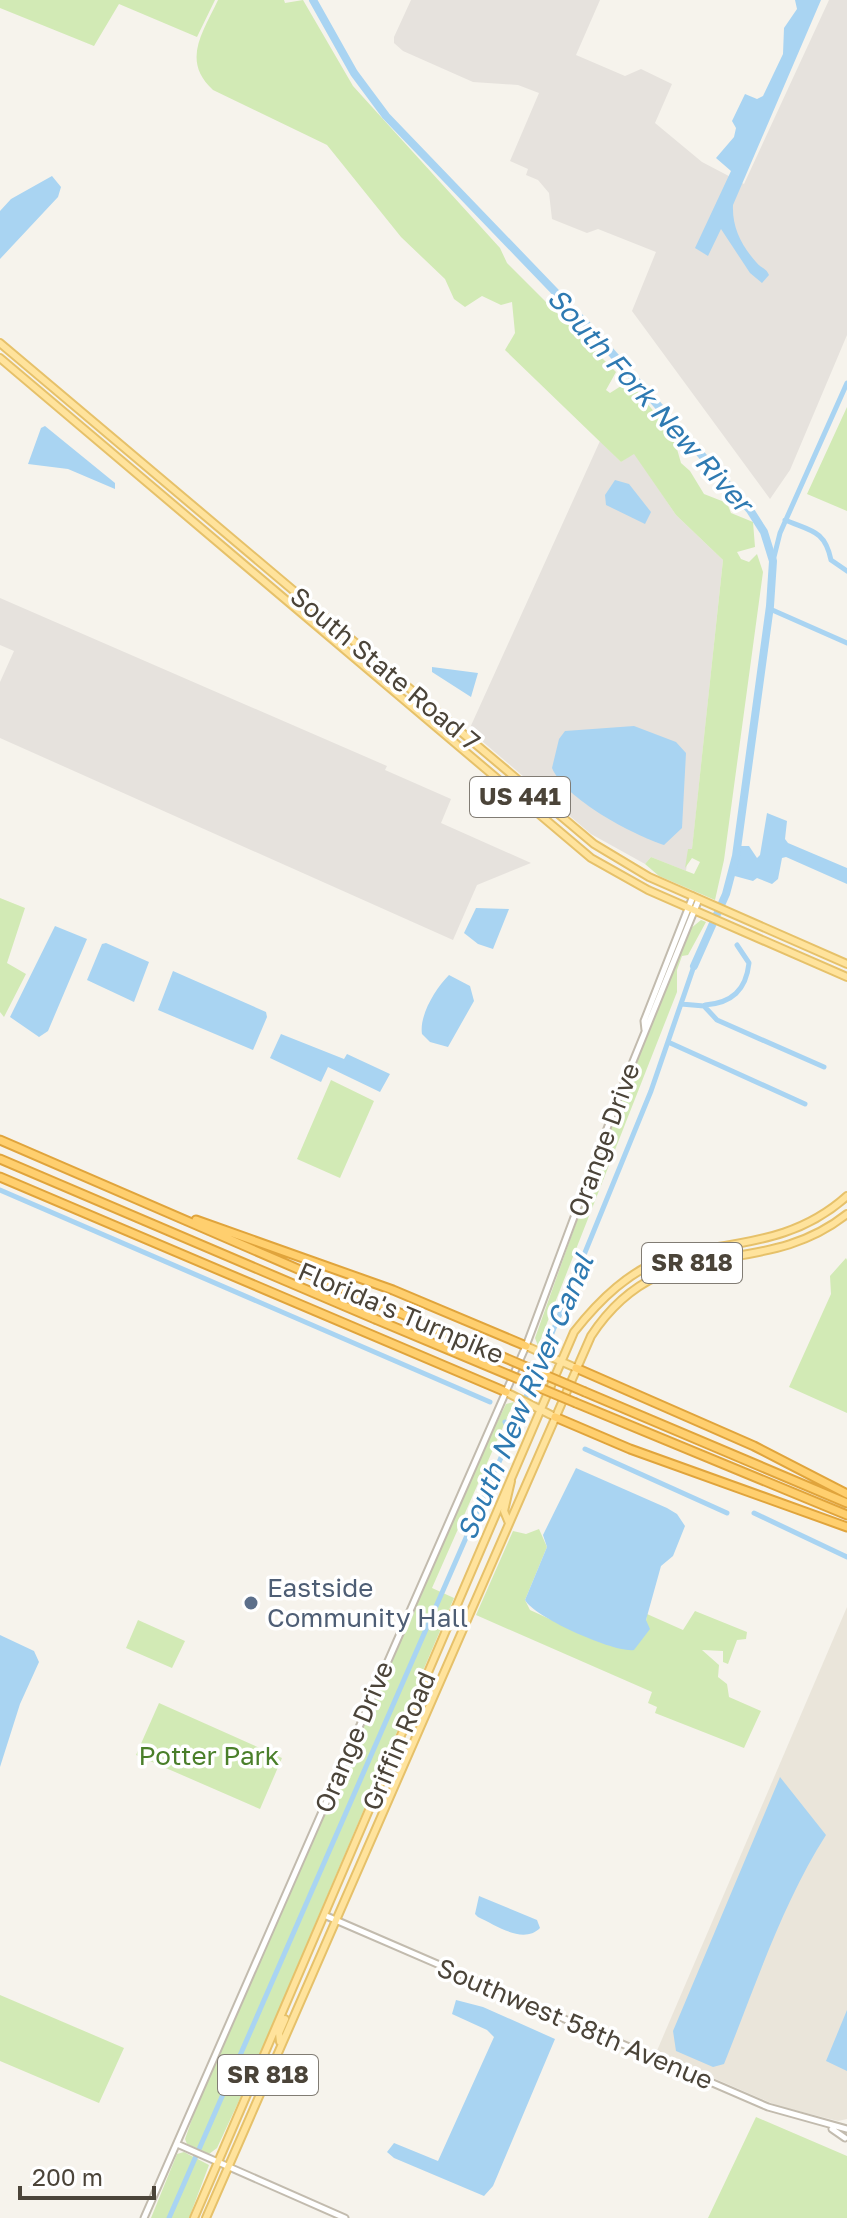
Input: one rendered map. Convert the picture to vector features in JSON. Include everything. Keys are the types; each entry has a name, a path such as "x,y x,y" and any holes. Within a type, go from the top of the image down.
{"highway":[{"name":"Florida's Turnpike","path":"0,1140 847,1503"},
{"name":"Florida's Turnpike","path":"0,1159 847,1515"},
{"path":"0,1177 506,1392"},
{"path":"177,1215 393,1290 526,1346"},
{"path":"576,1368 754,1446 847,1494"},
{"path":"555,1417 630,1449 847,1527"}],"main road":[{"name":"South State Road 7","path":"0,340 586,838 627,866 847,964"},
{"name":"South State Road 7","path":"0,358 564,835 619,875 847,977"},
{"path":"264,581 284,583"},
{"path":"564,835 586,838"},
{"path":"801,957 824,954"},
{"name":"Griffin Road","path":"194,2218 386,1773 514,1468 556,1358 595,1306 645,1267 672,1255 794,1231 814,1222 847,1196"},
{"name":"Griffin Road","path":"206,2218 379,1815 591,1336 608,1312 636,1287 658,1273 686,1264 790,1245 820,1233 847,1214"},
{"path":"526,1346 576,1368"},
{"path":"506,1392 555,1417"},
{"path":"488,1529 509,1523 504,1511 514,1468"},
{"path":"386,1773 384,1787 387,1797"},
{"path":"375,1799 380,1806 379,1815"},
{"path":"281,2046 279,2033 297,1990 294,1986"}],"street":[{"name":"Orange Drive","path":"645,1031 644,1021 696,898"},
{"name":"Orange Drive","path":"144,2218 526,1346 645,1031 669,977 691,909"},
{"path":"666,965 669,977"},
{"name":"Southwest 58th Avenue","path":"324,1915 768,2107 847,2130"},
{"name":"Southwest 58th Avenue","path":"828,2126 846,2140"},
{"path":"846,2140 847,2130"},
{"path":"177,2144 345,2218"}],"shaded area":[{"path":"411,0 600,0 576,55 625,76 641,69 672,84 655,123 702,162 744,184 829,0 847,0 847,335 790,470 770,499 632,311 656,252 598,229 587,233 552,219 549,193 538,180 526,175 528,169 510,161 539,93 518,85 473,82 403,51 394,43 394,37"},
{"path":"600,441 621,462 634,453 676,515 723,560 692,850 689,849 686,871 651,857 645,864 591,834 469,730"},
{"path":"0,598 387,766 385,770 451,799 441,823 531,863 477,885 453,940 0,738 0,682 14,651 0,645"},
{"path":"847,1607 847,2119 838,2121 778,2106 656,2053"}],"green space":[{"path":"0,0 215,0 197,37 119,4 94,46 0,8"},
{"path":"218,0 284,0 285,3 303,0 353,86 500,248 507,263 616,372 606,390 610,393 629,381 673,435 681,463 690,471 704,494 727,503 731,513 753,522 755,547 737,552 741,559 749,562 757,554 763,572 724,860 715,900 659,876 645,864 651,857 694,874 700,862 692,858 685,868 688,849 692,849 723,560 676,515 634,454 621,462 505,350 515,333 512,302 501,305 482,296 465,307 454,299 445,279 401,237 327,145 213,90 203,79 198,68 198,46"},
{"path":"847,407 847,511 807,494"},
{"path":"0,898 25,908 7,963 26,974 4,1017 0,1012"},
{"path":"701,920 706,922 688,955 682,956 677,970 677,992 538,1346 535,1338 606,1139 690,929"},
{"path":"331,1080 374,1101 340,1178 297,1159"},
{"path":"846,1258 847,1413 789,1387 831,1294 830,1276"},
{"path":"514,1402 432,1588 454,1598 250,2077 217,2148 209,2154 187,2144 185,2139 204,2085 480,1457 506,1404"},
{"path":"539,1529 547,1547 525,1600 530,1610 589,1637 646,1621 647,1614 683,1630 695,1611 747,1632 746,1639 737,1640 728,1664 723,1662 723,1651 702,1650 719,1665 718,1677 727,1684 729,1697 761,1711 744,1748 655,1713 657,1707 648,1703 652,1692 476,1615 513,1531 526,1534"},
{"path":"138,1620 185,1641 172,1668 126,1648"},
{"name":"Potter Park","path":"159,1703 282,1758 260,1809 136,1755"},
{"path":"0,1995 124,2048 99,2103 0,2061"},
{"path":"756,2117 847,2156 847,2218 708,2218"},
{"path":"184,2152 209,2165 189,2218 151,2218 177,2154"}],"water":[{"path":"795,0 821,0 733,205 734,221 742,242 769,275 762,283 750,273 721,229 708,256 695,248 731,171 716,158 734,137 736,128 732,121 745,94 757,99 763,96 783,54 784,28 797,9"},
{"path":"52,176 61,187 58,197 0,259 0,211 11,199"},
{"path":"45,426 115,483 115,489 68,469 28,464 41,428"},
{"path":"615,480 629,484 651,512 645,524 606,505 605,495"},
{"path":"432,667 478,673 471,697 432,672"},
{"path":"634,726 676,742 686,753 682,828 664,845 618,824 585,803 559,780 552,768 559,739 565,731"},
{"path":"767,813 787,821 785,839 788,843 847,868 847,884 786,857 782,858 778,879 772,884 757,878 753,881 731,875 741,846 749,846 757,858 760,855"},
{"path":"476,908 509,909 493,949 478,944 464,933"},
{"path":"55,926 87,939 48,1031 39,1037 10,1017"},
{"path":"102,944 149,962 134,1002 87,980"},
{"path":"173,971 266,1012 267,1017 253,1050 158,1010"},
{"path":"449,975 470,986 474,1001 448,1047 430,1042 422,1034 422,1027 430,1002"},
{"path":"281,1034 344,1059 347,1054 390,1074 380,1092 328,1067 321,1082 270,1058"},
{"path":"576,1468 667,1508 677,1514 685,1526 673,1556 661,1566 646,1620 650,1629 634,1650 610,1646 575,1632 543,1615 525,1600 547,1547 543,1535"},
{"path":"0,1635 34,1651 39,1662 20,1704 0,1767"},
{"path":"780,1777 826,1835 783,1917 724,2064 713,2067 676,2051 673,2031"},
{"path":"479,1896 537,1920 540,1928 526,1935 518,1934 478,1917 475,1914"},
{"path":"456,2000 483,2007 555,2039 493,2186 484,2196 394,2158 387,2152 394,2143 438,2161 494,2037 487,2030 452,2014"},
{"path":"847,2010 847,2071 826,2061"}],"waterway":[{"name":"South Fork New River","path":"313,0 354,73 386,116 588,326 750,510 764,532 773,561 770,606 736,856 726,894 694,966"},
{"path":"773,561 780,533 847,383"},
{"path":"785,520 821,537 831,560 847,571"},
{"path":"770,609 847,643"},
{"path":"705,1005 730,998 745,981 749,963 737,945"},
{"name":"South New River Canal","path":"169,2218 503,1453 651,1091 694,966"},
{"path":"681,1004 704,1006 717,1020 824,1067"},
{"path":"668,1042 805,1104"},
{"path":"0,1190 490,1402"},
{"path":"505,1422 511,1434"},
{"path":"585,1449 727,1513"},
{"path":"754,1513 847,1557"}],"place":[{"name":"Eastside Community Hall","path":"251,1603"}]}
